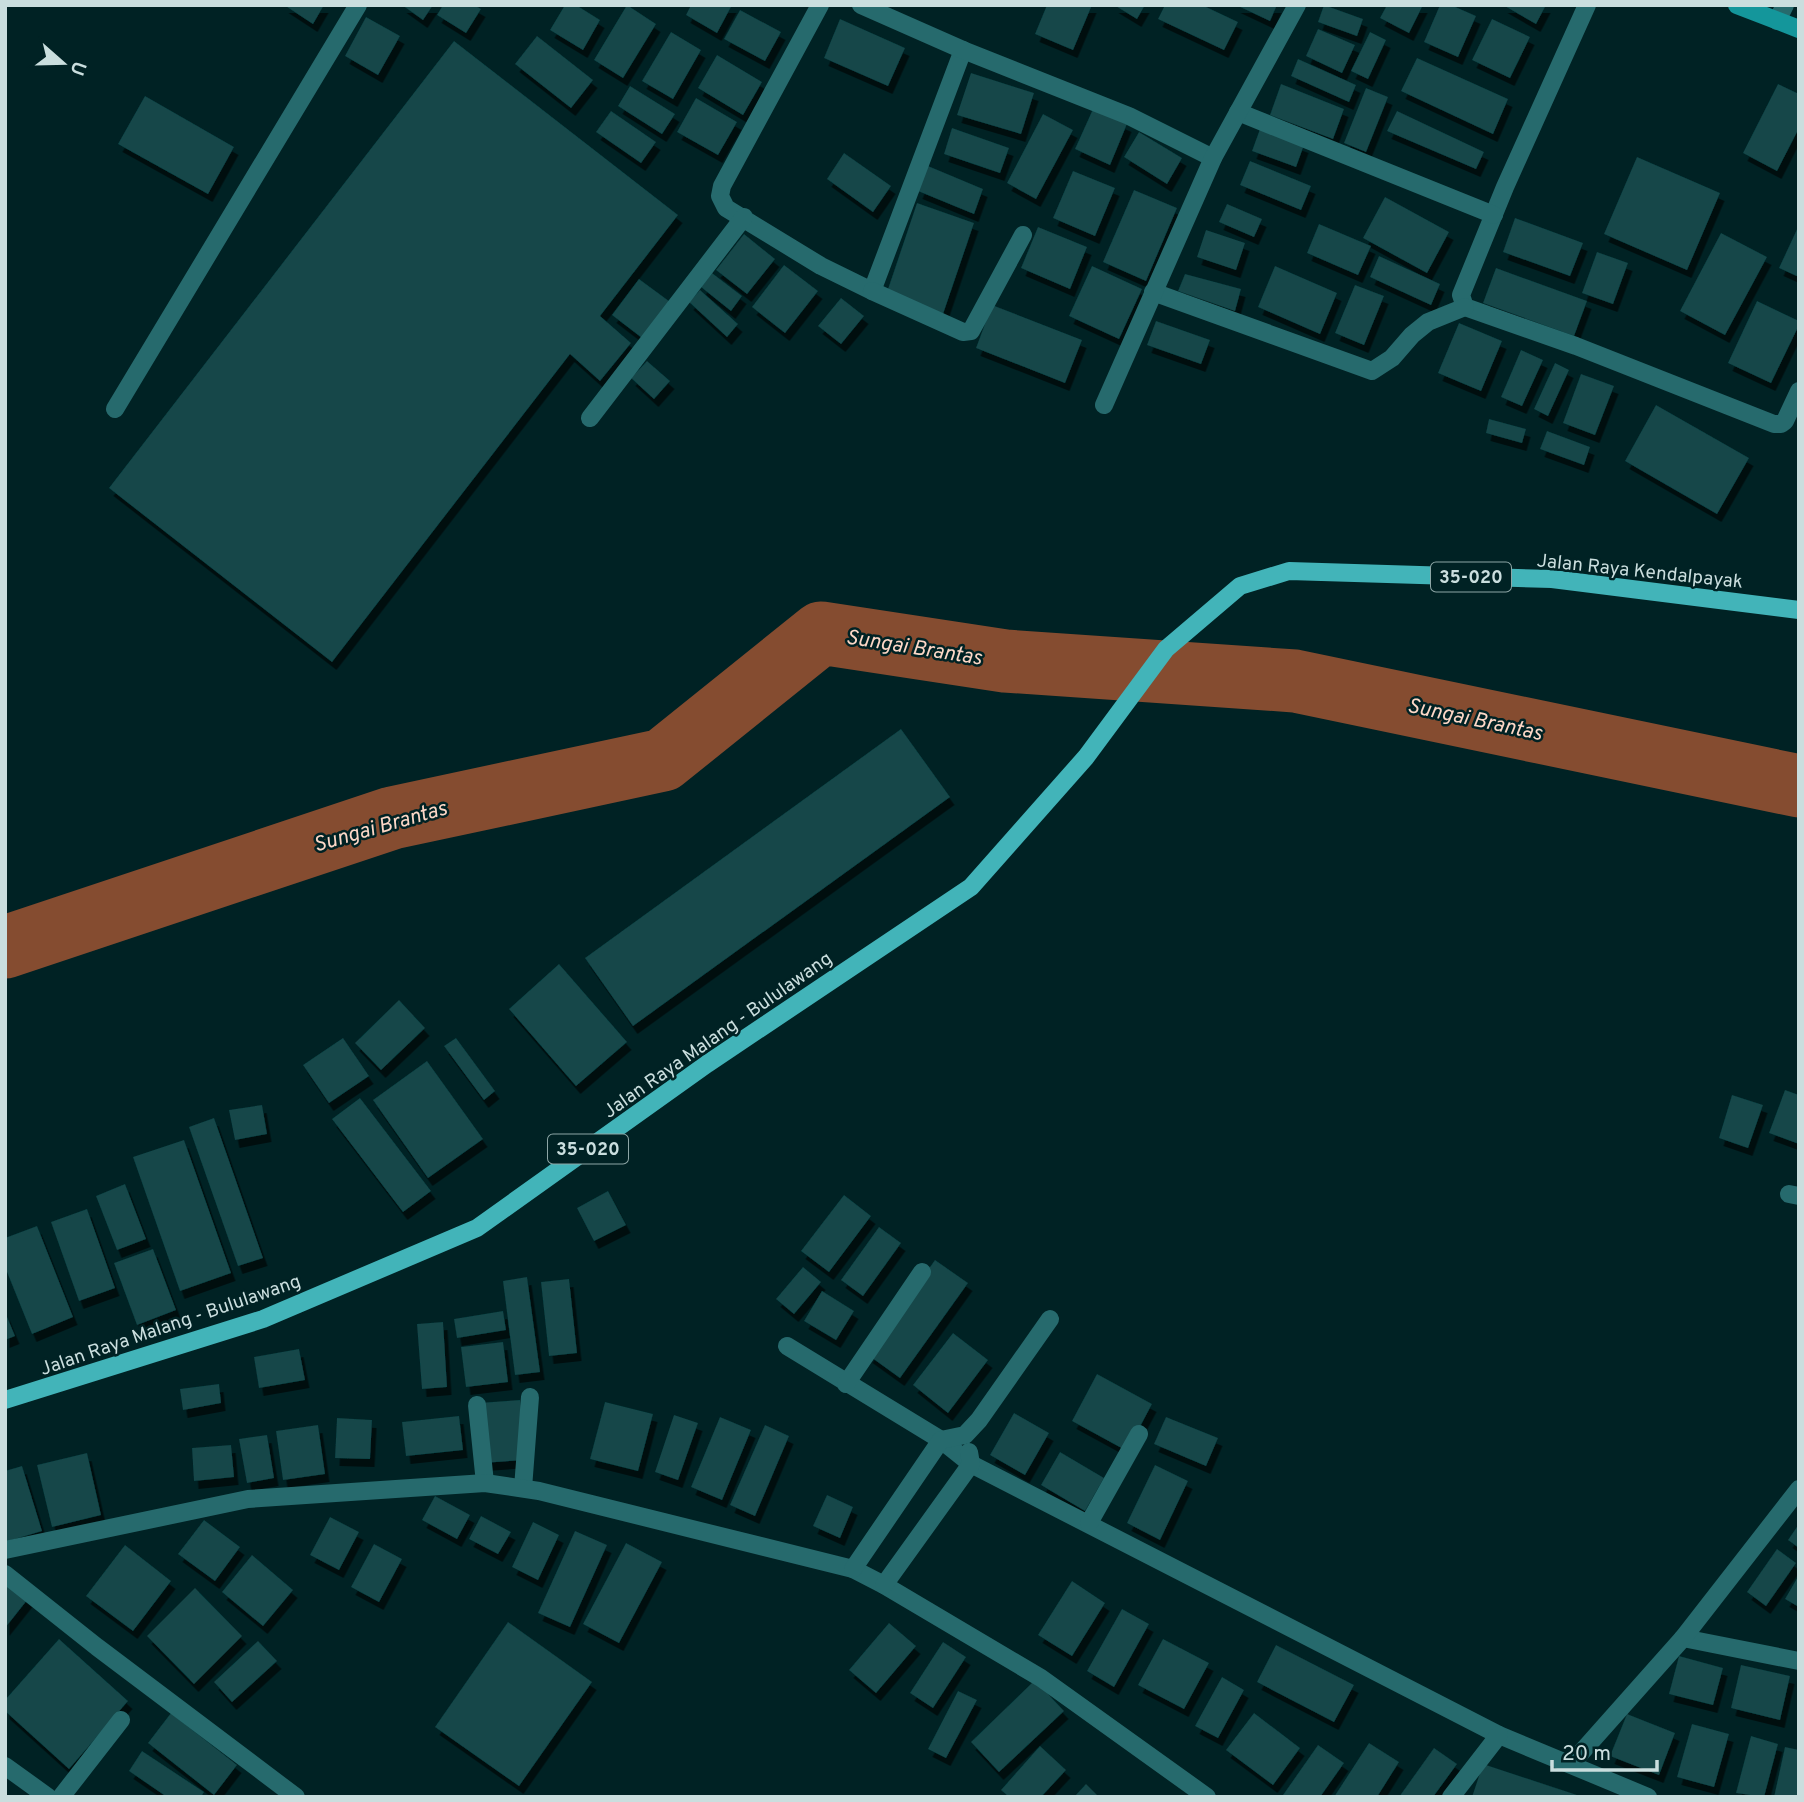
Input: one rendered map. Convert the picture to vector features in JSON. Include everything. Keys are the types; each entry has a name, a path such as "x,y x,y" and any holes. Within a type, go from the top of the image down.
{"main road":[{"path":"1737,5 1781,13 1799,29"},
{"name":"Jalan Raya Kendalpayak","path":"1166,649 1240,586 1289,571 1552,579 1799,610"},
{"name":"Jalan Raya Malang - Bululawang","path":"5,1400 262,1319 477,1228 707,1064 971,887 1086,757 1166,649"}],"street":[{"path":"115,409 358,5"},
{"path":"820,5 722,186 720,195 726,208 821,265 963,332 971,331 1023,235"},
{"path":"861,5 963,50 1129,116 1213,158"},
{"path":"1104,405 1213,158 1297,5"},
{"path":"1465,307 1461,295 1587,5"},
{"path":"872,291 963,50"},
{"path":"1238,112 1494,215"},
{"path":"590,418 744,217"},
{"path":"1153,292 1372,371 1392,358 1412,335 1429,322 1465,307 1576,346 1774,424 1785,421 1799,391"},
{"path":"846,1384 922,1272"},
{"path":"853,1570 941,1440 965,1435 979,1420 1050,1319"},
{"path":"787,1346 941,1440 971,1464 1499,1735 1648,1797"},
{"path":"523,1489 530,1396"},
{"path":"477,1405 485,1483"},
{"path":"1088,1524 1139,1434"},
{"path":"884,1585 971,1464 965,1435"},
{"path":"5,1550 248,1499 485,1483 539,1490 853,1570 884,1585 1041,1678 1207,1797"},
{"path":"1572,1764 1683,1638 1799,1489"},
{"path":"5,1574 296,1797"},
{"path":"1683,1638 1799,1661"},
{"path":"61,1797 121,1720"},
{"path":"1451,1797 1499,1735"},
{"path":"5,1766 48,1797"}],"building":[{"path":"284,5 324,5 313,24"},
{"path":"402,5 433,5 423,20"},
{"path":"443,5 474,5 481,9 466,33 437,15"},
{"path":"565,5 576,5 600,20 583,50 550,30"},
{"path":"627,5 656,24 623,78 594,60"},
{"path":"691,5 732,5 717,33 686,15"},
{"path":"1047,5 1092,5 1073,50 1035,34"},
{"path":"1114,5 1145,5 1137,19"},
{"path":"1165,5 1202,5 1238,22 1224,50 1158,19"},
{"path":"1236,5 1277,5 1270,21"},
{"path":"1324,5 1363,19 1357,36 1318,22"},
{"path":"1387,5 1423,5 1409,33 1380,18"},
{"path":"1440,5 1451,5 1476,16 1458,57 1424,42"},
{"path":"1503,5 1546,5 1536,24"},
{"path":"740,10 781,32 765,61 724,39"},
{"path":"366,17 400,36 378,75 345,56"},
{"path":"840,19 905,48 888,86 824,58"},
{"path":"1492,19 1530,37 1510,78 1472,60"},
{"path":"1318,29 1355,45 1342,73 1306,56"},
{"path":"671,32 701,50 673,99 642,81"},
{"path":"1370,32 1386,40 1368,79 1351,71"},
{"path":"537,36 593,80 571,108 515,64"},
{"path":"454,41 678,215 600,316 631,343 600,381 570,354 332,662 109,488"},
{"path":"717,55 762,82 743,115 698,88"},
{"path":"1417,58 1508,99 1493,134 1401,91"},
{"path":"1298,59 1356,85 1349,102 1291,76"},
{"path":"971,73 1034,93 1021,134 957,115"},
{"path":"1281,84 1344,109 1333,139 1270,115"},
{"path":"1778,84 1799,94 1799,128 1777,171 1743,153"},
{"path":"630,86 675,114 662,134 618,106"},
{"path":"1366,88 1388,97 1366,152 1344,143"},
{"path":"145,96 234,147 208,194 118,144"},
{"path":"696,98 737,122 718,155 677,132"},
{"path":"1093,109 1127,124 1110,165 1075,149"},
{"path":"611,111 656,142 641,163 596,132"},
{"path":"1397,111 1484,152 1476,169 1387,131"},
{"path":"1043,114 1073,130 1036,199 1007,183"},
{"path":"952,128 1009,148 1000,173 944,154"},
{"path":"1260,129 1304,145 1296,167 1252,151"},
{"path":"1139,132 1182,158 1167,184 1124,157"},
{"path":"844,153 891,186 873,212 827,179"},
{"path":"1637,157 1720,193 1687,270 1604,234"},
{"path":"1250,161 1311,186 1301,210 1240,185"},
{"path":"928,166 983,189 974,214 918,191"},
{"path":"1073,171 1115,188 1095,236 1053,218"},
{"path":"1134,190 1177,208 1146,281 1103,262"},
{"path":"1385,197 1449,232 1427,273 1363,238"},
{"path":"917,203 974,223 943,314 886,295"},
{"path":"1227,204 1262,219 1254,237 1219,222"},
{"path":"1515,218 1583,243 1570,276 1503,252"},
{"path":"1319,224 1371,246 1358,275 1307,253"},
{"path":"1799,225 1799,277 1779,268"},
{"path":"1038,227 1087,247 1070,289 1021,268"},
{"path":"1206,230 1245,243 1236,270 1197,257"},
{"path":"1721,233 1767,257 1725,335 1680,311"},
{"path":"744,234 775,259 747,294 716,270"},
{"path":"1597,252 1628,263 1613,304 1582,293"},
{"path":"1379,256 1440,284 1431,305 1370,277"},
{"path":"784,265 818,291 785,333 752,307"},
{"path":"1092,266 1142,289 1119,339 1069,316"},
{"path":"1275,266 1337,293 1320,334 1258,307"},
{"path":"1496,268 1587,301 1574,336 1483,303"},
{"path":"712,273 742,296 731,311 701,287"},
{"path":"1185,274 1241,289 1235,311 1178,291"},
{"path":"639,279 673,304 646,341 612,315"},
{"path":"1355,285 1384,296 1364,345 1335,333"},
{"path":"700,290 738,324 727,337 689,302"},
{"path":"841,298 864,316 841,344 818,326"},
{"path":"1757,301 1799,321 1771,383 1728,363"},
{"path":"992,305 1082,340 1065,383 976,348"},
{"path":"1156,321 1210,340 1201,364 1147,345"},
{"path":"1459,323 1502,341 1481,391 1438,373"},
{"path":"1521,350 1543,360 1522,406 1501,397"},
{"path":"647,361 670,381 654,399 631,378"},
{"path":"1555,363 1569,370 1548,416 1534,409"},
{"path":"1581,374 1614,386 1595,435 1563,423"},
{"path":"1656,405 1749,458 1717,514 1625,461"},
{"path":"1489,419 1526,429 1522,443 1486,433"},
{"path":"1547,431 1590,447 1584,465 1540,449"},
{"path":"901,729 950,797 633,1026 585,958"},
{"path":"559,964 627,1042 576,1086 509,1009"},
{"path":"399,1000 425,1028 381,1070 355,1043"},
{"path":"343,1038 369,1076 329,1103 303,1065"},
{"path":"456,1038 495,1091 484,1100 444,1046"},
{"path":"427,1061 483,1139 428,1178 373,1100"},
{"path":"1785,1090 1799,1095 1799,1144 1769,1133"},
{"path":"1732,1095 1763,1105 1748,1148 1719,1138"},
{"path":"360,1098 431,1191 403,1212 332,1119"},
{"path":"262,1105 267,1134 235,1140 229,1110"},
{"path":"214,1118 263,1258 238,1266 189,1127"},
{"path":"184,1140 231,1273 180,1291 133,1157"},
{"path":"125,1184 146,1239 117,1250 96,1196"},
{"path":"608,1191 626,1225 594,1241 577,1208"},
{"path":"844,1195 871,1216 829,1272 801,1251"},
{"path":"87,1209 115,1288 79,1301 51,1222"},
{"path":"37,1226 73,1317 32,1334 5,1267 5,1238"},
{"path":"879,1227 901,1243 863,1296 841,1280"},
{"path":"153,1249 176,1310 137,1325 114,1263"},
{"path":"935,1260 968,1283 900,1378 868,1355"},
{"path":"803,1267 821,1282 794,1314 776,1299"},
{"path":"527,1277 540,1372 515,1375 503,1281"},
{"path":"569,1279 577,1353 549,1356 541,1282"},
{"path":"822,1291 854,1311 836,1340 804,1321"},
{"path":"503,1311 506,1330 457,1338 454,1319"},
{"path":"5,1312 15,1336 5,1340"},
{"path":"443,1322 447,1387 422,1389 417,1324"},
{"path":"953,1333 988,1360 948,1413 913,1385"},
{"path":"503,1342 508,1382 466,1387 461,1347"},
{"path":"299,1349 305,1380 259,1388 254,1357"},
{"path":"1097,1374 1152,1404 1127,1451 1072,1421"},
{"path":"219,1384 221,1403 183,1410 180,1389"},
{"path":"520,1400 524,1460 483,1463 479,1403"},
{"path":"605,1402 653,1414 638,1471 590,1459"},
{"path":"1014,1413 1049,1433 1025,1475 990,1455"},
{"path":"674,1415 698,1423 678,1480 655,1472"},
{"path":"459,1416 463,1450 406,1456 402,1422"},
{"path":"720,1417 751,1430 722,1500 691,1487"},
{"path":"1166,1417 1218,1438 1206,1466 1154,1444"},
{"path":"337,1418 372,1420 370,1459 335,1458"},
{"path":"318,1425 325,1474 283,1480 276,1431"},
{"path":"765,1425 789,1436 755,1516 730,1505"},
{"path":"267,1435 274,1478 247,1483 239,1439"},
{"path":"231,1445 234,1477 194,1481 192,1448"},
{"path":"1060,1452 1104,1478 1085,1511 1041,1485"},
{"path":"87,1453 101,1515 52,1527 37,1465"},
{"path":"1155,1465 1188,1481 1160,1540 1127,1523"},
{"path":"22,1466 42,1531 5,1542 5,1471"},
{"path":"827,1495 853,1507 840,1538 813,1526"},
{"path":"435,1496 470,1515 457,1539 422,1520"},
{"path":"481,1516 511,1532 498,1554 469,1539"},
{"path":"330,1517 359,1532 339,1570 310,1555"},
{"path":"204,1520 240,1547 215,1581 178,1554"},
{"path":"533,1522 559,1535 538,1580 512,1567"},
{"path":"1799,1524 1799,1548 1788,1540"},
{"path":"575,1531 607,1545 570,1627 538,1613"},
{"path":"626,1543 662,1562 619,1643 583,1624"},
{"path":"374,1544 402,1559 379,1602 351,1587"},
{"path":"125,1545 171,1581 133,1631 86,1596"},
{"path":"1777,1549 1796,1563 1766,1606 1747,1592"},
{"path":"252,1555 293,1590 263,1626 222,1592"},
{"path":"1799,1575 1799,1607 1785,1599"},
{"path":"5,1581 28,1599 5,1628"},
{"path":"1072,1581 1105,1603 1072,1656 1038,1635"},
{"path":"195,1588 242,1636 194,1684 147,1636"},
{"path":"1122,1609 1149,1624 1114,1687 1087,1671"},
{"path":"508,1622 592,1682 519,1786 435,1727"},
{"path":"889,1623 916,1646 876,1693 849,1670"},
{"path":"59,1639 128,1701 69,1769 5,1711 5,1700"},
{"path":"1163,1639 1209,1663 1184,1709 1138,1685"},
{"path":"258,1641 277,1661 232,1702 214,1682"},
{"path":"943,1642 966,1657 933,1708 910,1693"},
{"path":"1276,1645 1354,1685 1334,1722 1257,1682"},
{"path":"1679,1656 1723,1668 1713,1705 1669,1694"},
{"path":"1741,1665 1790,1676 1780,1720 1731,1708"},
{"path":"1222,1677 1244,1690 1218,1738 1195,1726"},
{"path":"1035,1680 1064,1711 999,1772 971,1742"},
{"path":"958,1691 977,1700 946,1758 928,1749"},
{"path":"171,1713 237,1765 214,1795 148,1743"},
{"path":"1254,1713 1300,1748 1273,1785 1226,1750"},
{"path":"1627,1714 1675,1733 1659,1775 1610,1756"},
{"path":"1692,1724 1729,1734 1714,1787 1677,1777"},
{"path":"1751,1736 1778,1744 1764,1797 1736,1793"},
{"path":"1369,1743 1399,1762 1377,1797 1334,1797"},
{"path":"1318,1745 1344,1763 1320,1797 1285,1797 1283,1795"},
{"path":"1040,1746 1066,1770 1041,1797 1009,1797 1001,1790"},
{"path":"1785,1747 1799,1750 1799,1797 1774,1797"},
{"path":"1434,1748 1457,1764 1433,1797 1399,1797"},
{"path":"142,1751 204,1792 201,1797 167,1797 129,1771"},
{"path":"1483,1764 1580,1796 1580,1797 1472,1797"},
{"path":"1086,1784 1099,1797 1074,1797"}],"waterway":[{"name":"Sungai Brantas","path":"5,947 392,818 663,760 821,633 1005,661 1295,681 1799,786"}]}
